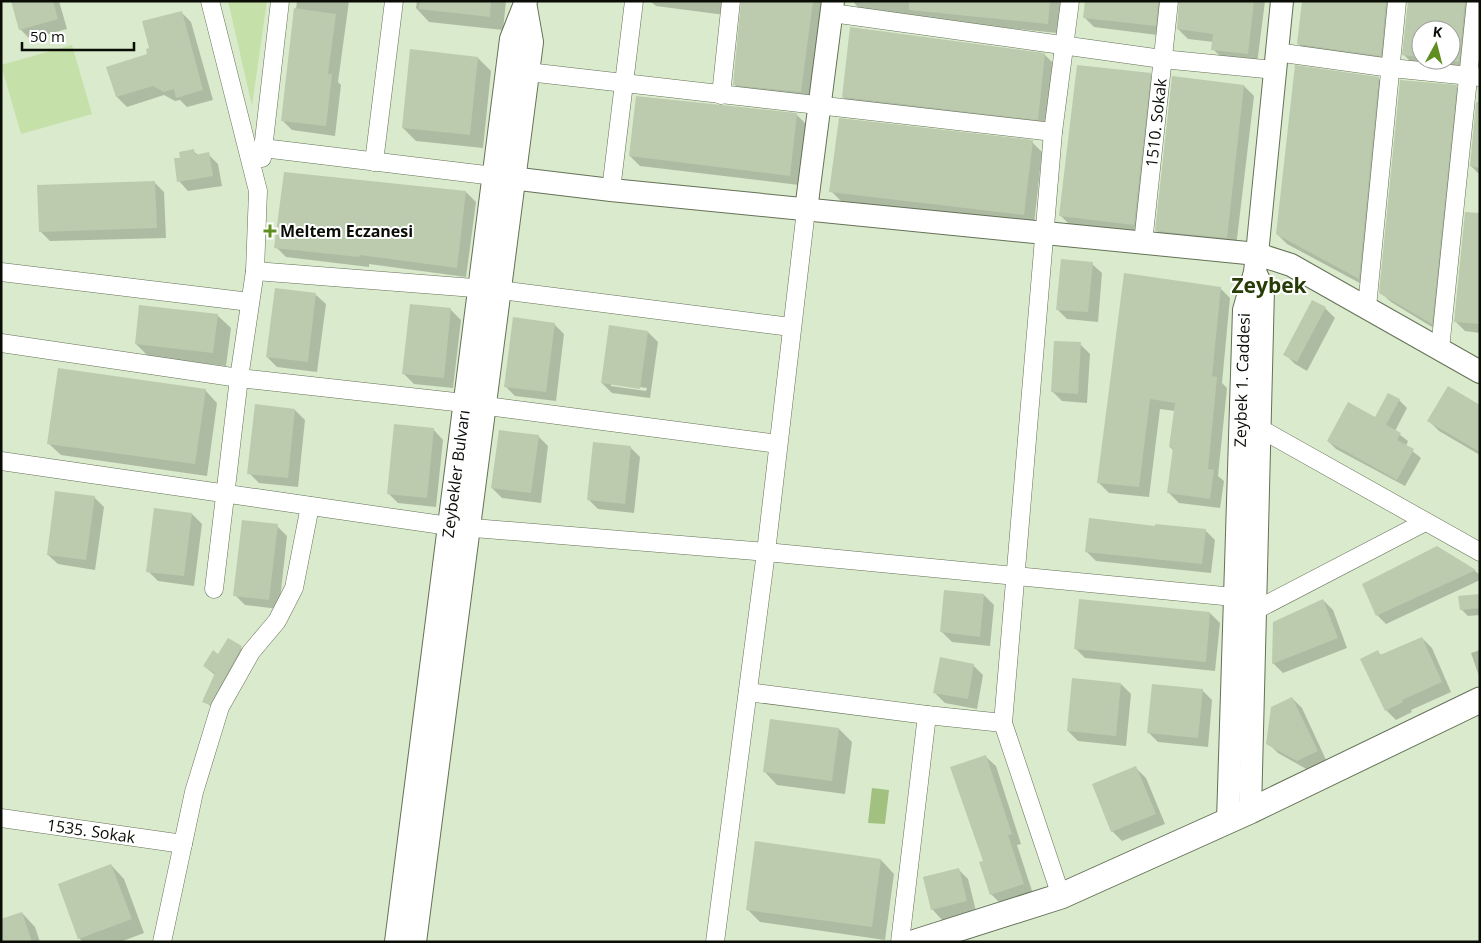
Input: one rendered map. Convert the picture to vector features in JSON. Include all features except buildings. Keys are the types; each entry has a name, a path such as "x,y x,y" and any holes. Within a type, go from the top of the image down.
{"main road":[{"path":"916,942 1061,896 1239,816 1480,700"}],"street":[{"path":"210,1 258,191"},
{"path":"214,589 224,494 255,271 258,191 280,1"},
{"path":"374,162 394,1"},
{"path":"611,190 634,1"},
{"path":"721,95 731,1"},
{"path":"1061,896 1003,723 1053,132 1070,1"},
{"name":"1510. Sokak","path":"1143,243 1169,1"},
{"path":"1256,263 1282,1"},
{"path":"1367,307 1397,1"},
{"path":"1440,349 1475,76 1476,1"},
{"name":"Zeybekler Bulvarı","path":"504,177 528,72 532,42 526,4"},
{"name":"Zeybekler Bulvarı","path":"396,942 428,766 490,290 504,177 511,39 526,4"},
{"path":"715,942 766,552 791,327 821,106 832,7 1064,46 1162,59 1275,61 1391,68 1475,76"},
{"path":"528,72 1053,132"},
{"path":"263,148 611,190 1143,243 1256,263 1291,264 1480,372"},
{"name":"Zeybek 1. Caddesi","path":"1239,816 1254,611 1263,289 1256,263"},
{"name":"Zeybek 1. Caddesi","path":"1239,816 1234,596 1244,310 1256,263"},
{"path":"255,271 490,290 791,327"},
{"path":"1,272 250,302"},
{"path":"1,343 239,378 475,404 778,444"},
{"path":"1259,428 1480,552"},
{"path":"1,461 459,527 766,552 1234,596"},
{"path":"162,942 194,792 220,708 251,652 277,621 294,588 310,506"},
{"path":"1254,611 1425,522"},
{"path":"748,692 1003,723"},
{"path":"900,942 927,715"},
{"name":"Zeybekler Bulvarı","path":"415,942 428,766"},
{"name":"1535. Sokak","path":"1,818 182,844"}],"shaded area":[{"path":"228,1 267,1 252,106"},
{"path":"72,45 92,114 21,134 1,65"},
{"path":"872,788 889,790 885,824 868,823"}],"place":[{"name":"Meltem Eczanesi","path":"270,231"}],"district":[{"name":"Zeybek","path":"1269,285"}]}
